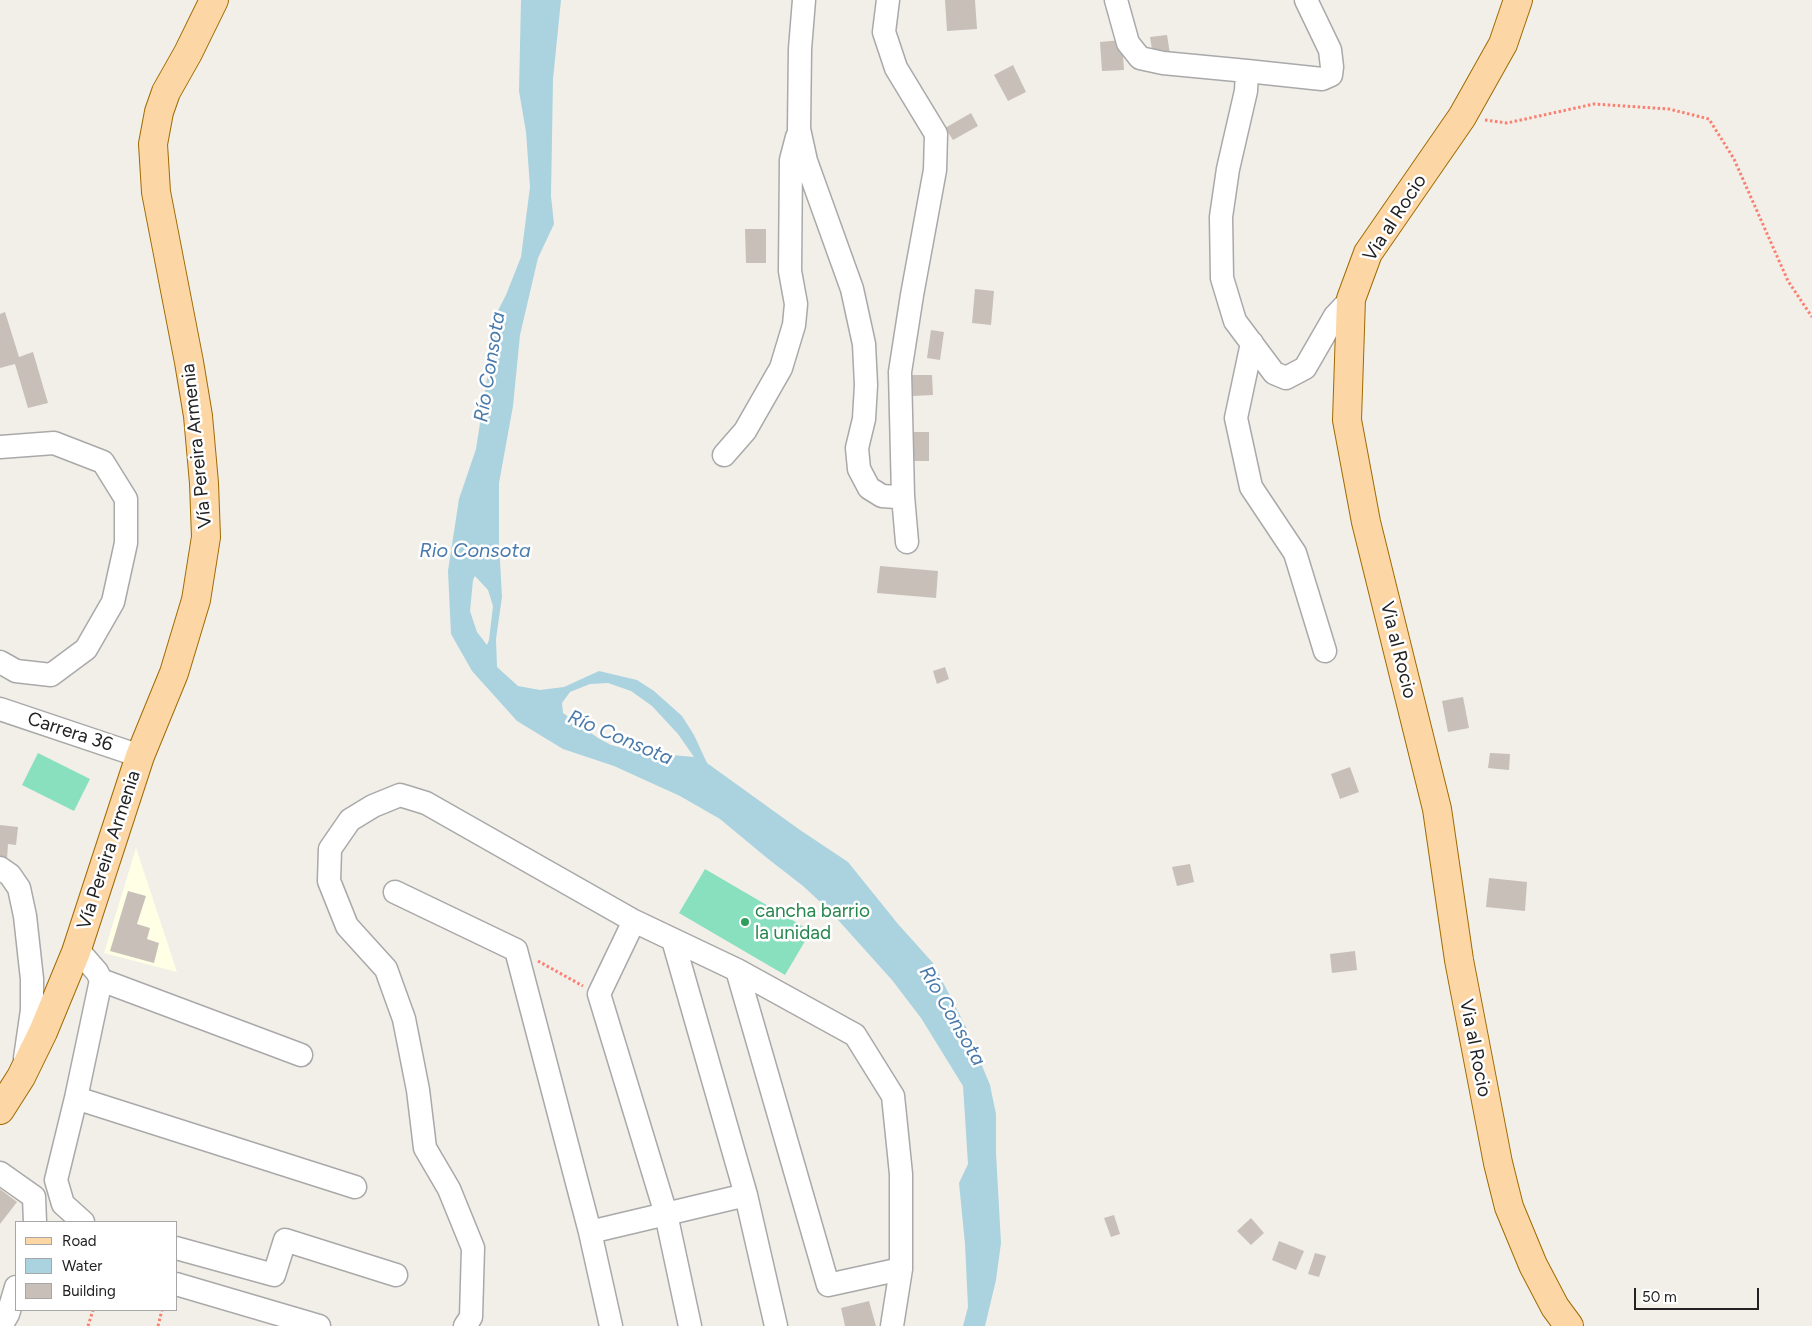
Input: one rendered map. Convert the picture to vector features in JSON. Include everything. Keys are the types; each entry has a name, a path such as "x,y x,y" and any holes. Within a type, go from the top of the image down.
{"main road":[{"name":"Vía Pereira Armenia","path":"0,1110 21,1077 47,1024 77,949 140,756 174,673 196,600 206,537 204,483 198,416 156,192 153,144 159,112 166,92 214,0"},
{"name":"Via al Rocio","path":"1518,0 1503,44 1462,116 1368,253 1351,300 1347,420 1366,522 1437,809 1459,960 1498,1163 1509,1207 1533,1265 1555,1307 1569,1326"}],"street":[{"path":"724,455 745,431 781,368 794,325 796,304 790,271 792,160 799,129 800,49 804,0"},
{"path":"888,0 884,32 896,68 936,134 936,170 912,295 900,372 903,496 907,542"},
{"path":"1116,0 1128,43 1140,58 1163,63 1322,79 1331,75 1330,50 1306,0"},
{"path":"1247,71 1246,91 1228,169 1221,226 1222,278 1235,321 1274,373 1286,378 1305,368 1335,316 1351,300"},
{"path":"799,129 806,160 852,289 864,344 866,385 864,418 857,448 859,469 870,488 882,496 903,496"},
{"path":"1252,343 1236,418 1251,487 1295,553 1325,651"},
{"path":"0,447 54,443 103,462 126,499 126,543 114,602 86,650 51,675 16,671 0,662"},
{"name":"Carrera 36","path":"0,709 140,756"},
{"path":"465,1326 471,1317 473,1248 449,1190 425,1148 418,1090 404,1019 386,970 347,926 329,881 330,849 350,820 374,806 400,795 426,803 634,921 737,970 856,1035 893,1096 901,1174 901,1269 892,1326"},
{"path":"0,868 10,875 19,888 25,916 32,979 32,1010 21,1077"},
{"path":"395,892 516,950 590,1232 611,1326"},
{"path":"634,921 599,994 666,1214 690,1326"},
{"path":"673,940 746,1195 776,1326"},
{"path":"77,949 97,972 101,980 76,1098 56,1180 63,1204 82,1221"},
{"path":"737,970 828,1285 901,1269"},
{"path":"101,980 301,1056"},
{"path":"76,1098 355,1187"},
{"path":"0,1172 34,1198 35,1221"},
{"path":"590,1232 746,1195"},
{"path":"178,1249 274,1275 284,1240 396,1275"},
{"path":"178,1285 319,1326"},
{"path":"1,1326 8,1314 15,1290"}],"path":[{"path":"1462,116 1507,123 1594,104 1669,109 1709,119 1734,160 1788,281 1812,317"},
{"path":"516,950 599,994"},
{"path":"88,1326 93,1311"},
{"path":"158,1326 162,1311"}],"shaded area":[{"path":"136,848 177,972 104,953"}],"green space":[{"path":"38,753 90,779 74,811 22,785"},
{"name":"cancha barrio la unidad","path":"705,869 811,931 785,975 679,913"}],"water":[{"name":"Rio Consota","path":"521,0 561,0 553,79 551,196 554,224 538,258 520,335 513,406 499,483 499,543 502,597 496,639 497,667 518,686 540,690 564,687 599,671 637,680 654,691 682,716 694,735 707,763 848,862 898,924 933,963 966,1027 990,1085 996,1114 996,1153 1001,1243 996,1280 985,1326 963,1326 968,1307 965,1244 959,1183 968,1164 963,1086 921,1018 892,980 830,911 803,886 720,819 680,796 614,766 563,749 517,721 472,671 451,634 448,571 459,499 476,449 489,366 490,326 506,295 521,257 530,187 526,132 519,91","holes":["475,576 488,590 493,606 487,645 477,632 470,611","608,683 631,691 652,706 678,734 694,757 639,752 611,745 563,713 562,703 570,692 590,684"]}],"building":[{"path":"945,0 975,0 977,29 947,31"},
{"path":"1167,35 1170,54 1153,56 1150,37"},
{"path":"1122,40 1124,70 1102,71 1100,42"},
{"path":"1013,65 1026,92 1008,101 994,75"},
{"path":"971,113 978,126 953,140 945,128"},
{"path":"745,229 766,229 766,263 746,263"},
{"path":"975,289 994,291 991,325 972,323"},
{"path":"5,312 19,357 33,352 48,403 28,408 15,364 0,368 0,314"},
{"path":"931,330 944,332 940,360 927,358"},
{"path":"912,375 932,375 933,395 912,396"},
{"path":"911,432 929,432 929,461 911,461"},
{"path":"880,566 938,571 936,598 877,593"},
{"path":"945,667 949,679 937,684 933,671"},
{"path":"1463,697 1469,728 1448,732 1442,701"},
{"path":"1490,753 1510,754 1509,770 1488,768"},
{"path":"1350,767 1359,792 1340,799 1331,774"},
{"path":"0,825 18,827 16,845 8,844 7,859 0,858"},
{"path":"1190,864 1194,882 1177,886 1172,867"},
{"path":"1489,878 1527,882 1525,911 1486,907"},
{"path":"128,891 146,896 137,924 150,928 147,939 159,943 154,963 110,951"},
{"path":"1355,951 1357,970 1332,973 1330,954"},
{"path":"0,1189 17,1202 0,1224"},
{"path":"1114,1215 1120,1234 1111,1237 1104,1218"},
{"path":"1251,1218 1264,1233 1251,1245 1237,1231"},
{"path":"1279,1241 1304,1251 1296,1270 1272,1260"},
{"path":"1315,1253 1326,1256 1319,1277 1308,1274"},
{"path":"869,1301 876,1326 845,1326 841,1308"}],"place":[{"name":"cancha barrio la unidad","path":"745,922"}],"water label":[{"name":"Río Consota","path":"490,367"},
{"name":"Río Consota","path":"620,738"},
{"name":"Río Consota","path":"952,1016"}]}
